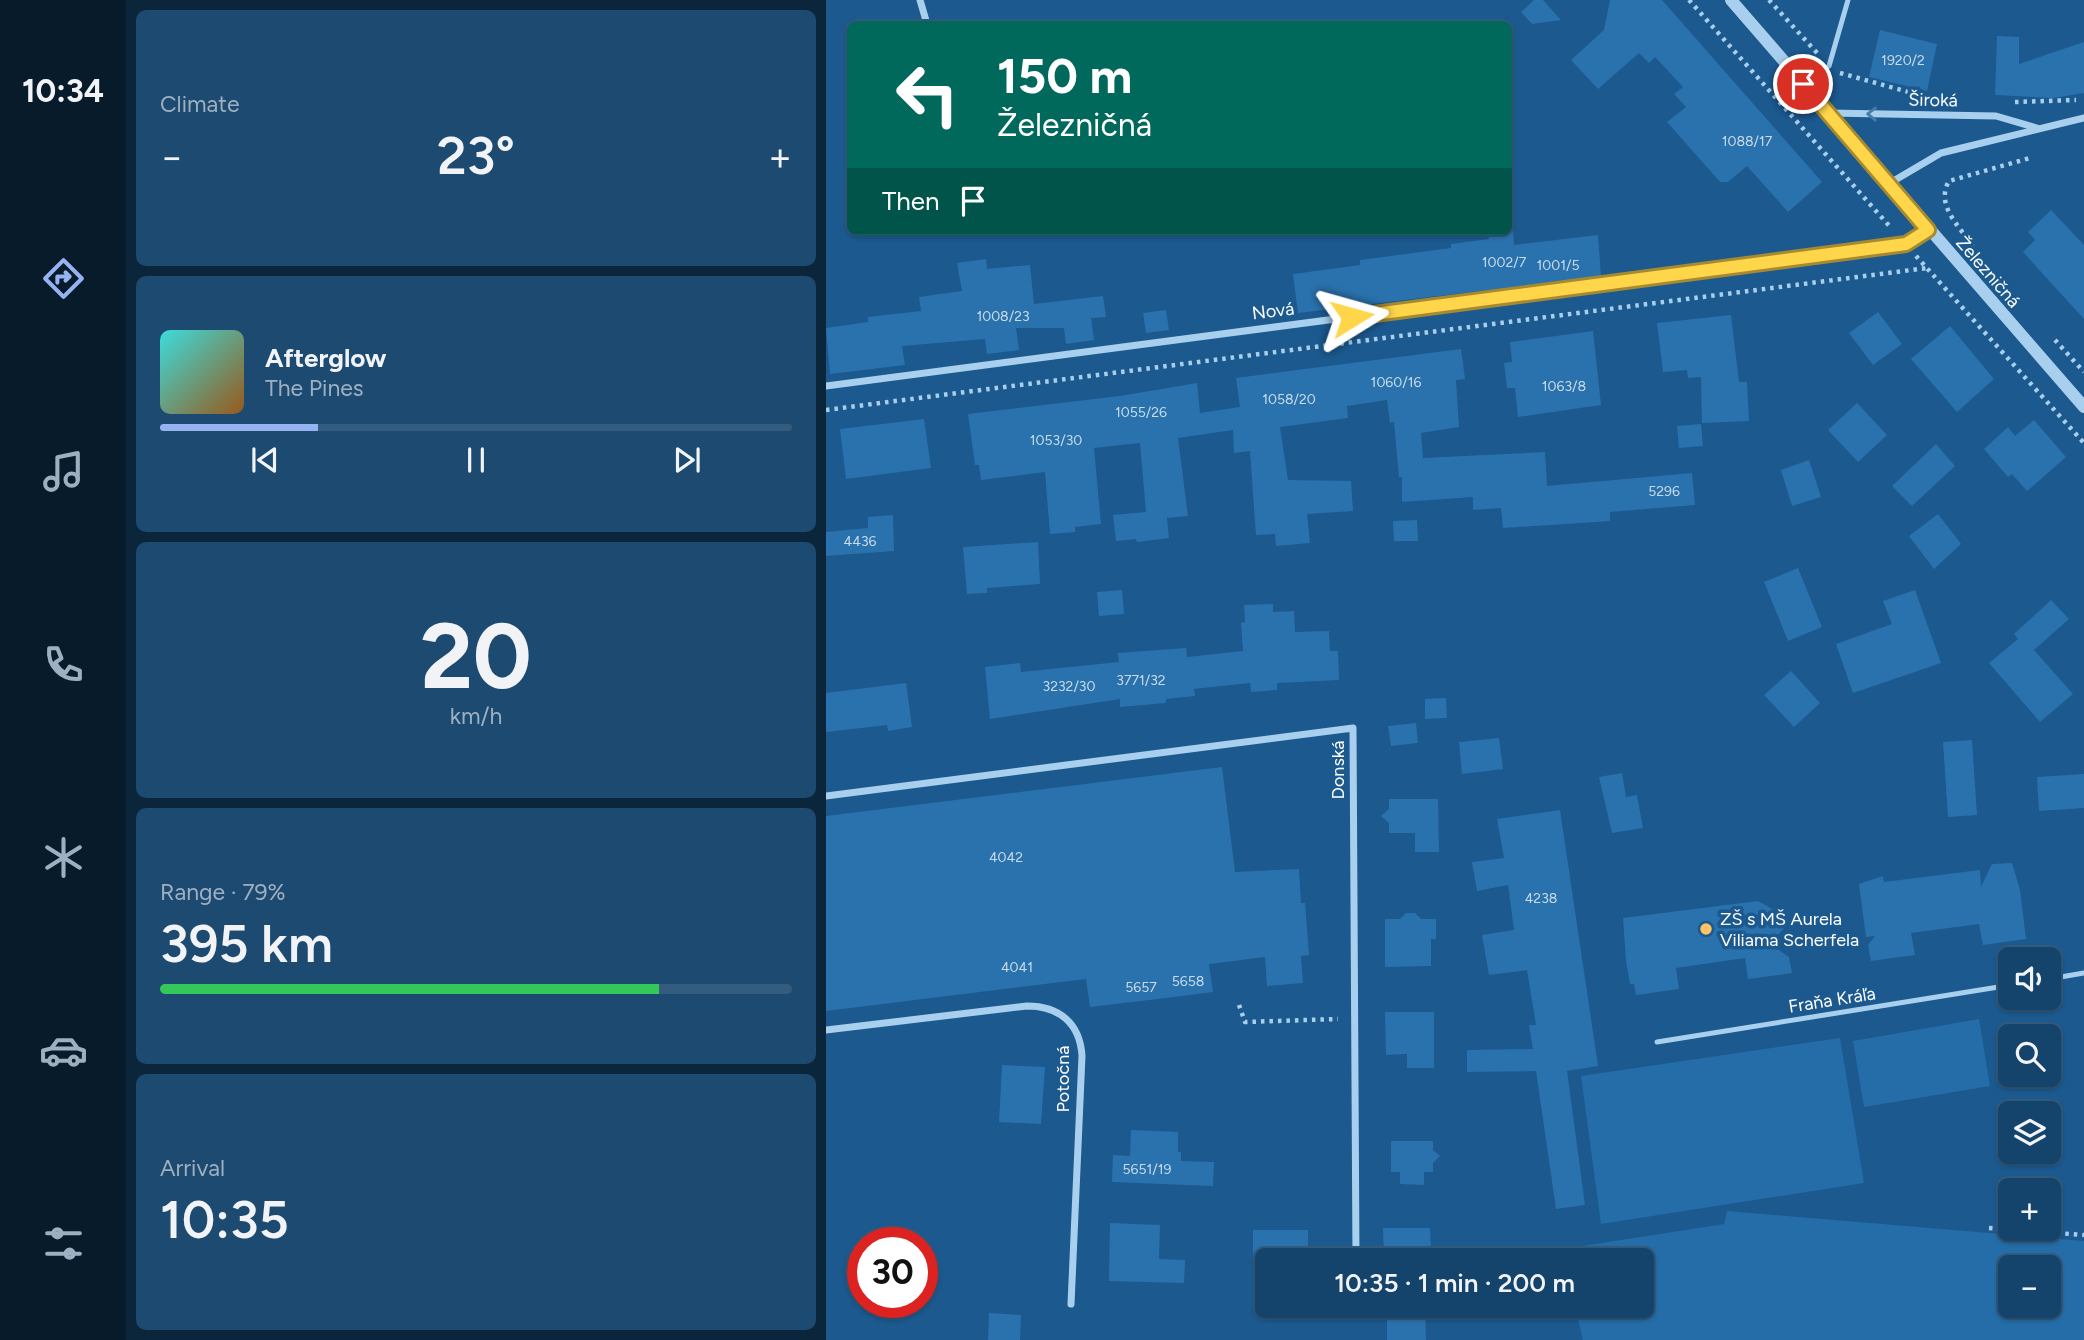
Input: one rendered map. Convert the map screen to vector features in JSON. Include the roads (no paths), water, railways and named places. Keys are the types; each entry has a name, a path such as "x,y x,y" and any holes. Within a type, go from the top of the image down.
{"street":[{"path":"920,0 926,21"},
{"name":"Železničná","path":"1731,0 2084,407"},
{"name":"Široká","path":"1827,113 1996,116 2036,128"},
{"name":"Široká","path":"1890,183 1941,153 2084,118"},
{"name":"Nová","path":"826,386 1906,244 1928,230"},
{"name":"Donská","path":"826,796 1353,728 1356,1248"},
{"name":"Potočná","path":"826,1030 1027,1006 1052,1009 1071,1023 1078,1033 1082,1056 1071,1304"}],"lane":[{"path":"1803,84 1829,66 1848,0"},
{"path":"2061,977 2084,974"},
{"name":"Fraňa Kráľa","path":"1657,1042 1998,987"}],"place":[{"name":"ZŠ s MŠ Aurela Viliama Scherfela","path":"1706,929"}]}
